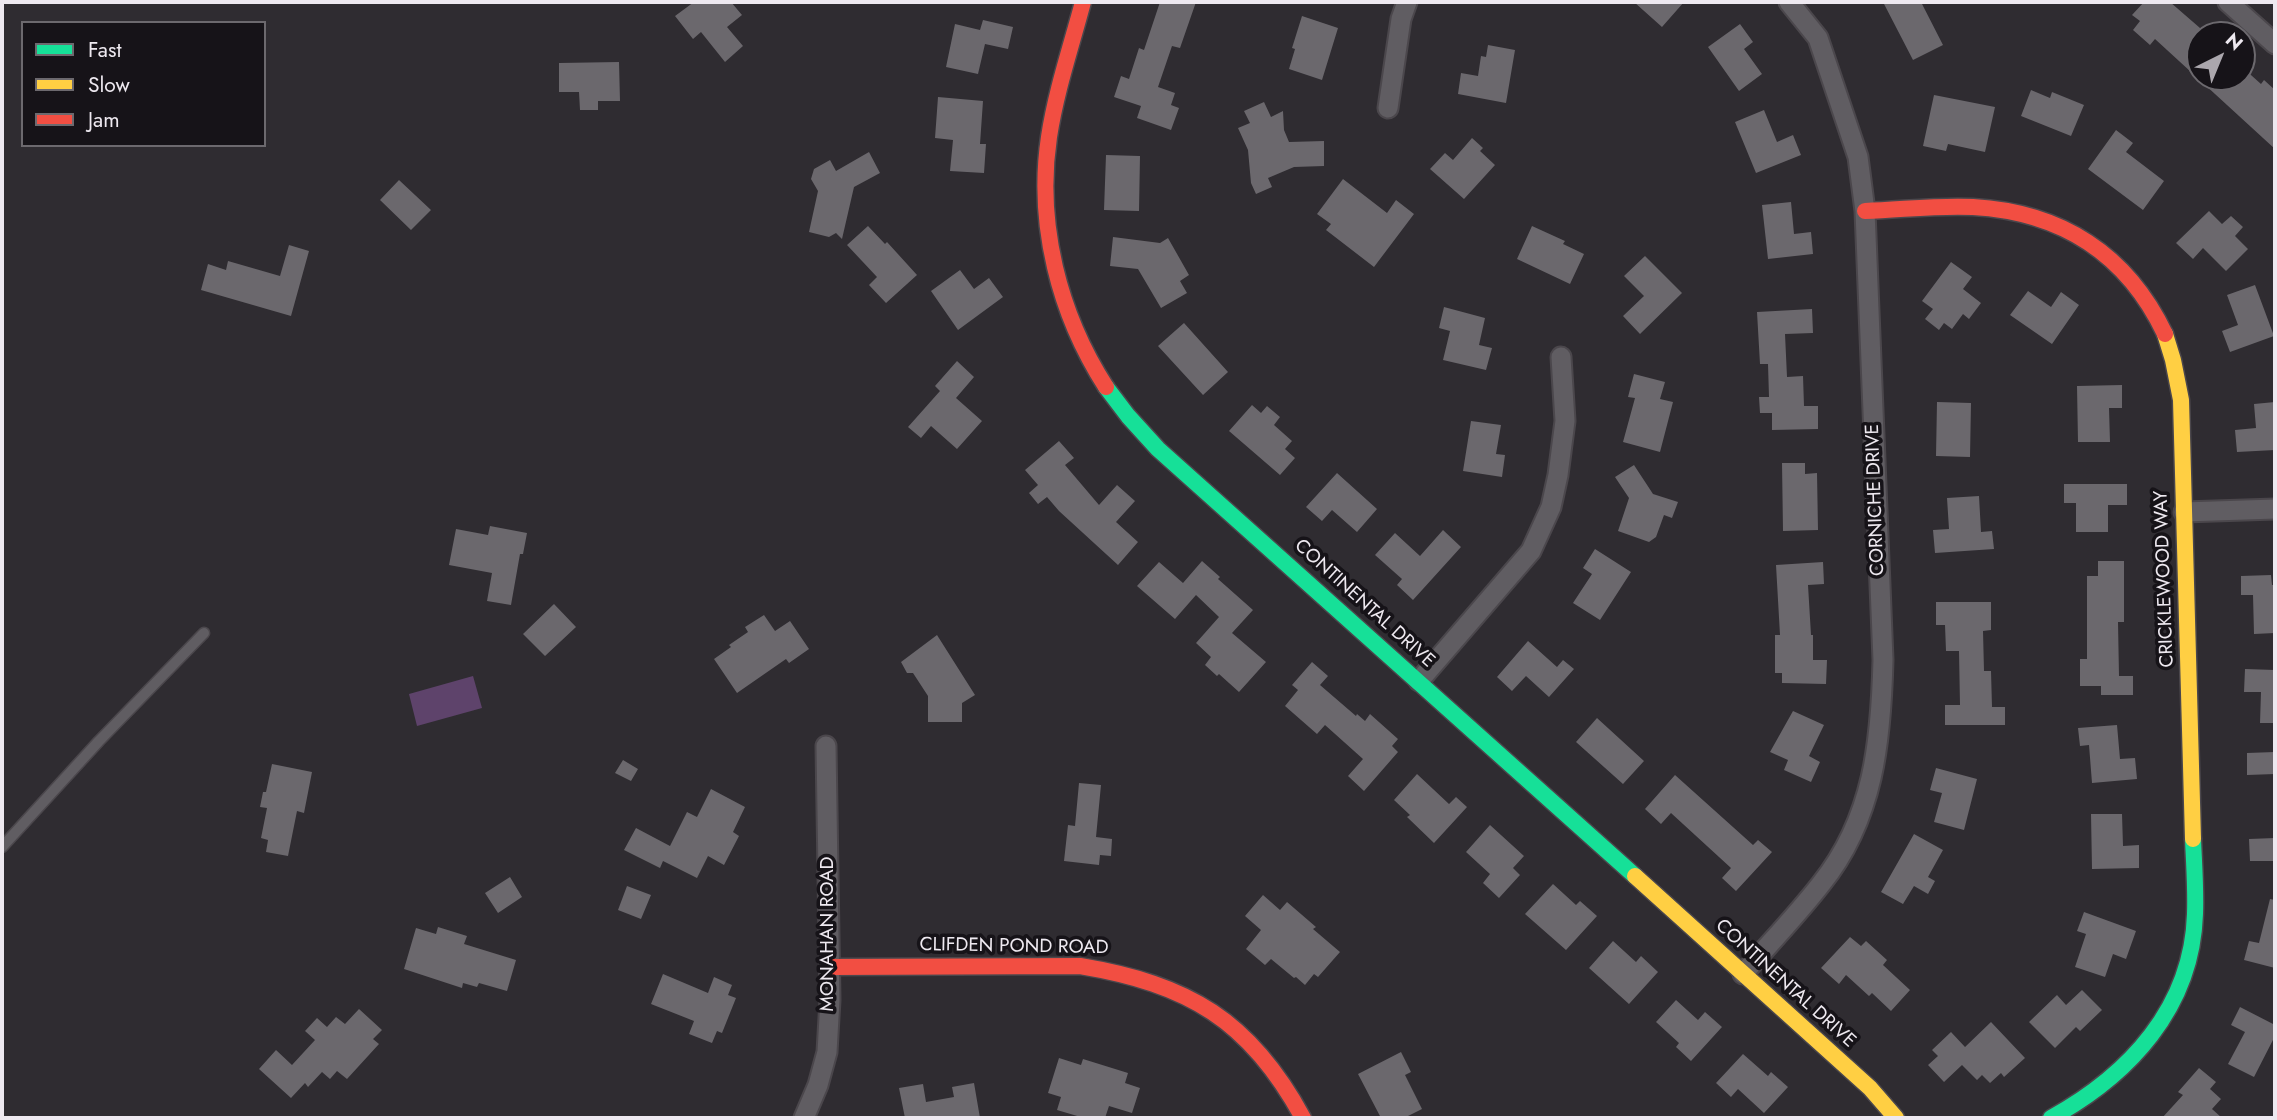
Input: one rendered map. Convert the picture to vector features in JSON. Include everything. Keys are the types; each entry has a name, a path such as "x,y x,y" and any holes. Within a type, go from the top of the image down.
{"street":[{"name":"CONTINENTAL DRIVE","path":"1083,2 1054,113 1046,158 1047,206 1052,253 1062,294 1077,337 1101,382 1158,449 1870,1088 1896,1118"},
{"path":"1388,108 1401,19 1408,2"},
{"name":"CORNICHE DRIVE","path":"1743,974 1822,884 1836,864 1865,806 1877,755 1881,716 1883,660 1865,211 1858,158 1818,38 1789,2"},
{"path":"2228,2 2275,44"},
{"name":"CRICKLEWOOD WAY","path":"1865,211 1972,207 2015,212 2051,222 2079,236 2125,273 2154,313 2166,336 2175,365 2181,400 2195,915 2188,963 2172,1002 2150,1039 2096,1093 2051,1118"},
{"path":"1419,681 1531,551 1551,507 1565,421 1561,357"},
{"path":"2184,512 2275,509"},
{"name":"MONAHAN ROAD","path":"804,1118 818,1085 827,1052 831,967 826,746"},
{"name":"CLIFDEN POND ROAD","path":"831,967 1080,966 1114,970 1140,977 1171,988 1229,1022 1256,1048 1282,1081 1303,1118"}],"lane":[{"path":"2,847 99,741 204,633"}],"shaded area":[{"path":"473,676 482,708 417,726 409,694"}],"building":[{"path":"694,2 731,2 742,15 727,27 743,46 725,62 701,32 693,39 675,16"},
{"path":"1160,2 1196,2 1180,48 1172,46 1158,87 1175,93 1171,105 1179,108 1171,130 1137,118 1141,106 1114,97 1121,76 1129,79 1139,48 1144,50"},
{"path":"1634,2 1684,2 1662,27"},
{"path":"1883,2 1921,2 1943,45 1913,60"},
{"path":"2144,2 2170,2 2192,21 2186,21 2186,67 2155,39 2150,45 2133,30 2140,21 2132,15"},
{"path":"1302,16 1338,28 1322,80 1289,69"},
{"path":"983,20 1013,27 1008,49 985,44 978,74 946,67 955,24 980,30"},
{"path":"1740,24 1753,42 1744,49 1762,74 1739,91 1708,47"},
{"path":"1488,45 1515,50 1506,103 1458,94 1461,73 1478,76 1481,56 1486,57"},
{"path":"619,62 620,101 598,101 598,110 580,110 579,92 559,92 559,63"},
{"path":"2256,80 2261,84 2264,80 2275,90 2275,149 2212,91 2256,91"},
{"path":"2031,90 2050,98 2052,92 2084,105 2071,136 2021,116"},
{"path":"1934,95 1995,107 1985,152 1948,144 1946,151 1923,146"},
{"path":"938,97 983,101 980,144 986,144 984,173 950,171 953,140 935,138"},
{"path":"1264,102 1271,117 1283,111 1284,130 1289,142 1324,141 1324,166 1294,167 1268,178 1272,187 1256,194 1251,183 1248,150 1238,128 1250,123 1244,111"},
{"path":"1764,110 1777,142 1793,135 1801,155 1756,173 1735,122"},
{"path":"2116,130 2133,143 2126,152 2164,181 2143,210 2088,169"},
{"path":"1472,138 1483,148 1480,151 1495,165 1464,199 1430,169 1445,153 1453,160"},
{"path":"869,152 880,173 854,187 842,239 836,233 829,237 809,232 818,191 811,179 814,169 830,160 836,171"},
{"path":"1106,155 1140,156 1139,211 1104,210"},
{"path":"1343,179 1387,213 1396,200 1414,214 1374,267 1326,230 1331,224 1317,214"},
{"path":"399,180 431,210 411,230 380,200"},
{"path":"1791,202 1794,234 1811,232 1813,254 1768,259 1762,205"},
{"path":"2209,211 2222,224 2231,216 2243,227 2235,236 2248,249 2226,271 2203,248 2193,259 2176,243"},
{"path":"868,226 885,244 887,242 917,275 886,303 869,285 877,277 847,245"},
{"path":"1532,226 1565,241 1563,244 1584,254 1570,284 1517,259"},
{"path":"1113,237 1160,243 1168,238 1189,275 1180,281 1187,293 1161,308 1138,269 1110,266"},
{"path":"289,245 309,251 291,316 201,290 208,264 226,270 228,261 280,276"},
{"path":"1645,256 1682,293 1640,334 1623,316 1644,296 1624,276"},
{"path":"1951,262 1972,277 1963,289 1981,303 1969,319 1963,314 1952,329 1944,323 1939,330 1925,319 1933,309 1922,301"},
{"path":"960,270 974,289 989,278 1003,297 958,330 931,291"},
{"path":"2255,285 2274,336 2230,352 2222,331 2238,325 2227,295"},
{"path":"2028,291 2051,307 2061,292 2079,305 2052,344 2010,315"},
{"path":"1444,307 1485,318 1479,345 1492,348 1486,370 1443,360 1450,331 1439,328"},
{"path":"1812,309 1813,333 1785,334 1787,377 1803,376 1804,406 1818,406 1818,429 1772,430 1772,413 1760,413 1759,397 1769,397 1768,364 1760,364 1757,312"},
{"path":"1184,323 1228,372 1203,395 1158,346"},
{"path":"957,361 974,377 956,398 982,421 957,449 931,426 921,438 908,427 940,391 935,386"},
{"path":"1634,374 1665,382 1660,399 1673,402 1660,452 1623,442 1635,398 1628,397"},
{"path":"2122,385 2122,408 2109,408 2110,442 2078,442 2077,386"},
{"path":"1937,402 1971,403 1970,457 1936,456"},
{"path":"2275,402 2275,450 2237,452 2235,430 2256,428 2254,404"},
{"path":"1252,405 1261,413 1267,406 1280,417 1274,425 1292,441 1285,449 1295,458 1280,475 1229,431"},
{"path":"1471,421 1501,425 1496,454 1505,455 1502,477 1463,471"},
{"path":"1059,441 1074,458 1065,465 1099,505 1117,485 1135,501 1116,522 1138,542 1118,565 1047,497 1038,504 1029,493 1038,485 1025,470"},
{"path":"1782,463 1805,463 1805,474 1817,473 1818,530 1783,531"},
{"path":"1634,465 1653,494 1678,502 1672,518 1664,515 1656,537 1649,542 1618,531 1629,498 1615,477"},
{"path":"1337,473 1377,509 1357,532 1332,510 1322,521 1306,507"},
{"path":"2064,484 2127,484 2127,505 2108,505 2108,532 2076,532 2076,503 2064,503"},
{"path":"1979,496 1981,532 1992,531 1994,549 1935,553 1933,530 1949,529 1947,498"},
{"path":"490,526 527,533 523,554 520,554 511,605 487,601 492,573 449,565 456,529 488,535"},
{"path":"1443,530 1461,547 1413,600 1397,585 1402,579 1375,555 1395,533 1420,556"},
{"path":"1595,549 1631,572 1600,620 1573,603 1592,574 1583,568"},
{"path":"1202,561 1253,610 1232,633 1266,662 1239,692 1205,665 1211,657 1196,643 1219,617 1196,595 1175,619 1137,586 1159,562 1183,583"},
{"path":"2098,561 2124,561 2124,622 2118,622 2119,676 2133,676 2133,695 2101,695 2101,686 2080,686 2080,659 2087,659 2087,576 2098,576"},
{"path":"1823,562 1824,584 1808,585 1813,660 1827,660 1826,684 1782,683 1782,673 1775,673 1775,635 1780,635 1776,565"},
{"path":"2271,575 2272,585 2275,585 2275,633 2254,634 2253,595 2241,595 2241,576"},
{"path":"1936,602 1991,602 1991,630 1983,631 1984,671 1991,671 1992,707 2005,707 2005,725 1945,725 1945,705 1960,705 1959,651 1946,651 1945,625 1936,625"},
{"path":"554,604 576,627 545,656 523,634"},
{"path":"764,615 775,631 790,621 809,649 789,663 786,659 737,693 714,659 748,632 745,627"},
{"path":"937,635 975,695 962,703 962,722 928,722 928,696 913,673 907,673 901,662"},
{"path":"1528,641 1557,667 1563,660 1574,669 1549,697 1526,676 1512,691 1497,677"},
{"path":"1312,662 1328,676 1320,685 1356,716 1357,714 1365,721 1370,714 1398,739 1392,746 1398,752 1364,791 1348,776 1363,759 1325,725 1317,734 1285,706 1298,690 1292,685"},
{"path":"2245,669 2275,670 2275,723 2260,723 2261,692 2244,692"},
{"path":"1793,711 1824,725 1809,756 1820,762 1811,782 1784,770 1788,760 1770,752"},
{"path":"1597,718 1644,761 1623,784 1576,742"},
{"path":"2117,725 2120,759 2135,758 2137,779 2092,783 2089,745 2080,746 2078,728"},
{"path":"2275,752 2275,774 2247,775 2247,753"},
{"path":"623,760 638,769 631,781 615,773"},
{"path":"272,764 312,772 304,813 297,811 288,856 266,852 268,840 261,838 267,808 260,807"},
{"path":"1936,768 1977,779 1964,830 1934,822 1942,793 1930,790"},
{"path":"1417,774 1449,804 1456,797 1467,807 1434,843 1394,800"},
{"path":"1675,775 1753,845 1758,840 1772,852 1736,891 1722,878 1731,868 1671,813 1661,824 1645,809"},
{"path":"1079,783 1101,785 1096,837 1112,839 1111,856 1100,855 1099,865 1064,861 1068,825 1075,826"},
{"path":"711,789 745,807 733,832 739,836 724,865 708,856 697,878 663,861 660,868 624,850 636,828 670,846 687,812 697,817"},
{"path":"2091,814 2122,814 2123,846 2139,845 2139,868 2092,869"},
{"path":"1490,825 1524,856 1513,868 1520,875 1499,898 1483,883 1490,874 1466,852"},
{"path":"1914,834 1943,850 1928,877 1935,881 1928,894 1914,886 1903,904 1881,892"},
{"path":"2275,838 2275,861 2250,861 2249,839"},
{"path":"510,877 522,897 498,913 485,893"},
{"path":"1553,884 1576,905 1580,901 1597,916 1566,950 1525,914"},
{"path":"627,886 651,895 641,919 618,910"},
{"path":"1263,895 1280,910 1287,902 1340,952 1318,977 1314,974 1305,985 1271,959 1265,965 1246,949 1261,930 1245,916"},
{"path":"2270,899 2275,900 2275,968 2244,960 2249,941 2259,943"},
{"path":"2084,912 2136,931 2126,959 2113,954 2105,977 2075,967 2086,934 2077,931"},
{"path":"438,927 467,936 464,944 516,960 507,991 479,983 477,987 463,983 462,988 404,969 416,928 436,934"},
{"path":"1850,937 1861,946 1866,941 1887,960 1883,965 1910,990 1891,1011 1872,993 1869,996 1846,975 1839,984 1821,968"},
{"path":"1613,941 1636,962 1641,956 1658,972 1629,1004 1589,968"},
{"path":"663,974 708,993 714,977 732,985 728,995 736,998 722,1033 717,1031 712,1043 689,1034 694,1021 651,1004"},
{"path":"2082,990 2102,1010 2080,1031 2076,1027 2055,1048 2029,1022 2057,995 2066,1005"},
{"path":"1676,1000 1698,1020 1705,1012 1722,1027 1691,1061 1676,1047 1679,1043 1656,1022"},
{"path":"2240,1007 2275,1025 2275,1036 2254,1077 2228,1064 2245,1032 2231,1025"},
{"path":"359,1009 382,1030 373,1039 379,1044 347,1079 337,1071 330,1079 322,1072 308,1087 305,1083 291,1098 259,1069 276,1050 292,1065 315,1040 305,1031 317,1018 327,1027 336,1017 345,1024"},
{"path":"1991,1022 2025,1058 2004,1077 2001,1073 1990,1083 1982,1075 1977,1080 1962,1065 1944,1082 1928,1065 1938,1056 1932,1050 1951,1032 1965,1047"},
{"path":"1401,1052 1411,1072 1405,1075 1422,1109 1404,1118 1381,1118 1358,1074"},
{"path":"1743,1054 1768,1076 1771,1072 1788,1087 1764,1113 1738,1089 1731,1097 1716,1083"},
{"path":"1059,1058 1081,1065 1083,1059 1128,1073 1125,1083 1140,1088 1132,1113 1109,1106 1105,1118 1084,1118 1057,1110 1061,1097 1048,1093"},
{"path":"2199,1068 2216,1082 2210,1089 2221,1099 2212,1109 2222,1118 2162,1118 2183,1095 2178,1092"},
{"path":"974,1083 980,1118 905,1118 899,1088 923,1084 926,1102 954,1097 952,1087"}],"traffic: fast":[{"path":"1106,387 1158,449 1635,876"},
{"path":"2051,1118 2106,1081 2130,1059 2169,1009 2191,948 2195,914 2193,839"}],"traffic: slow":[{"path":"2165,334 2181,400 2193,839"},
{"path":"1635,876 1870,1088 1896,1118"}],"traffic: jam":[{"path":"1083,2 1052,120 1046,170 1046,202 1049,235 1064,299 1075,329 1106,387"},
{"path":"1865,211 1973,207 2035,218 2062,228 2088,242 2111,260 2131,281 2165,334"},
{"path":"831,967 1080,966 1153,984 1184,996 1212,1012 1238,1032 1261,1055 1283,1084 1303,1118"}]}
